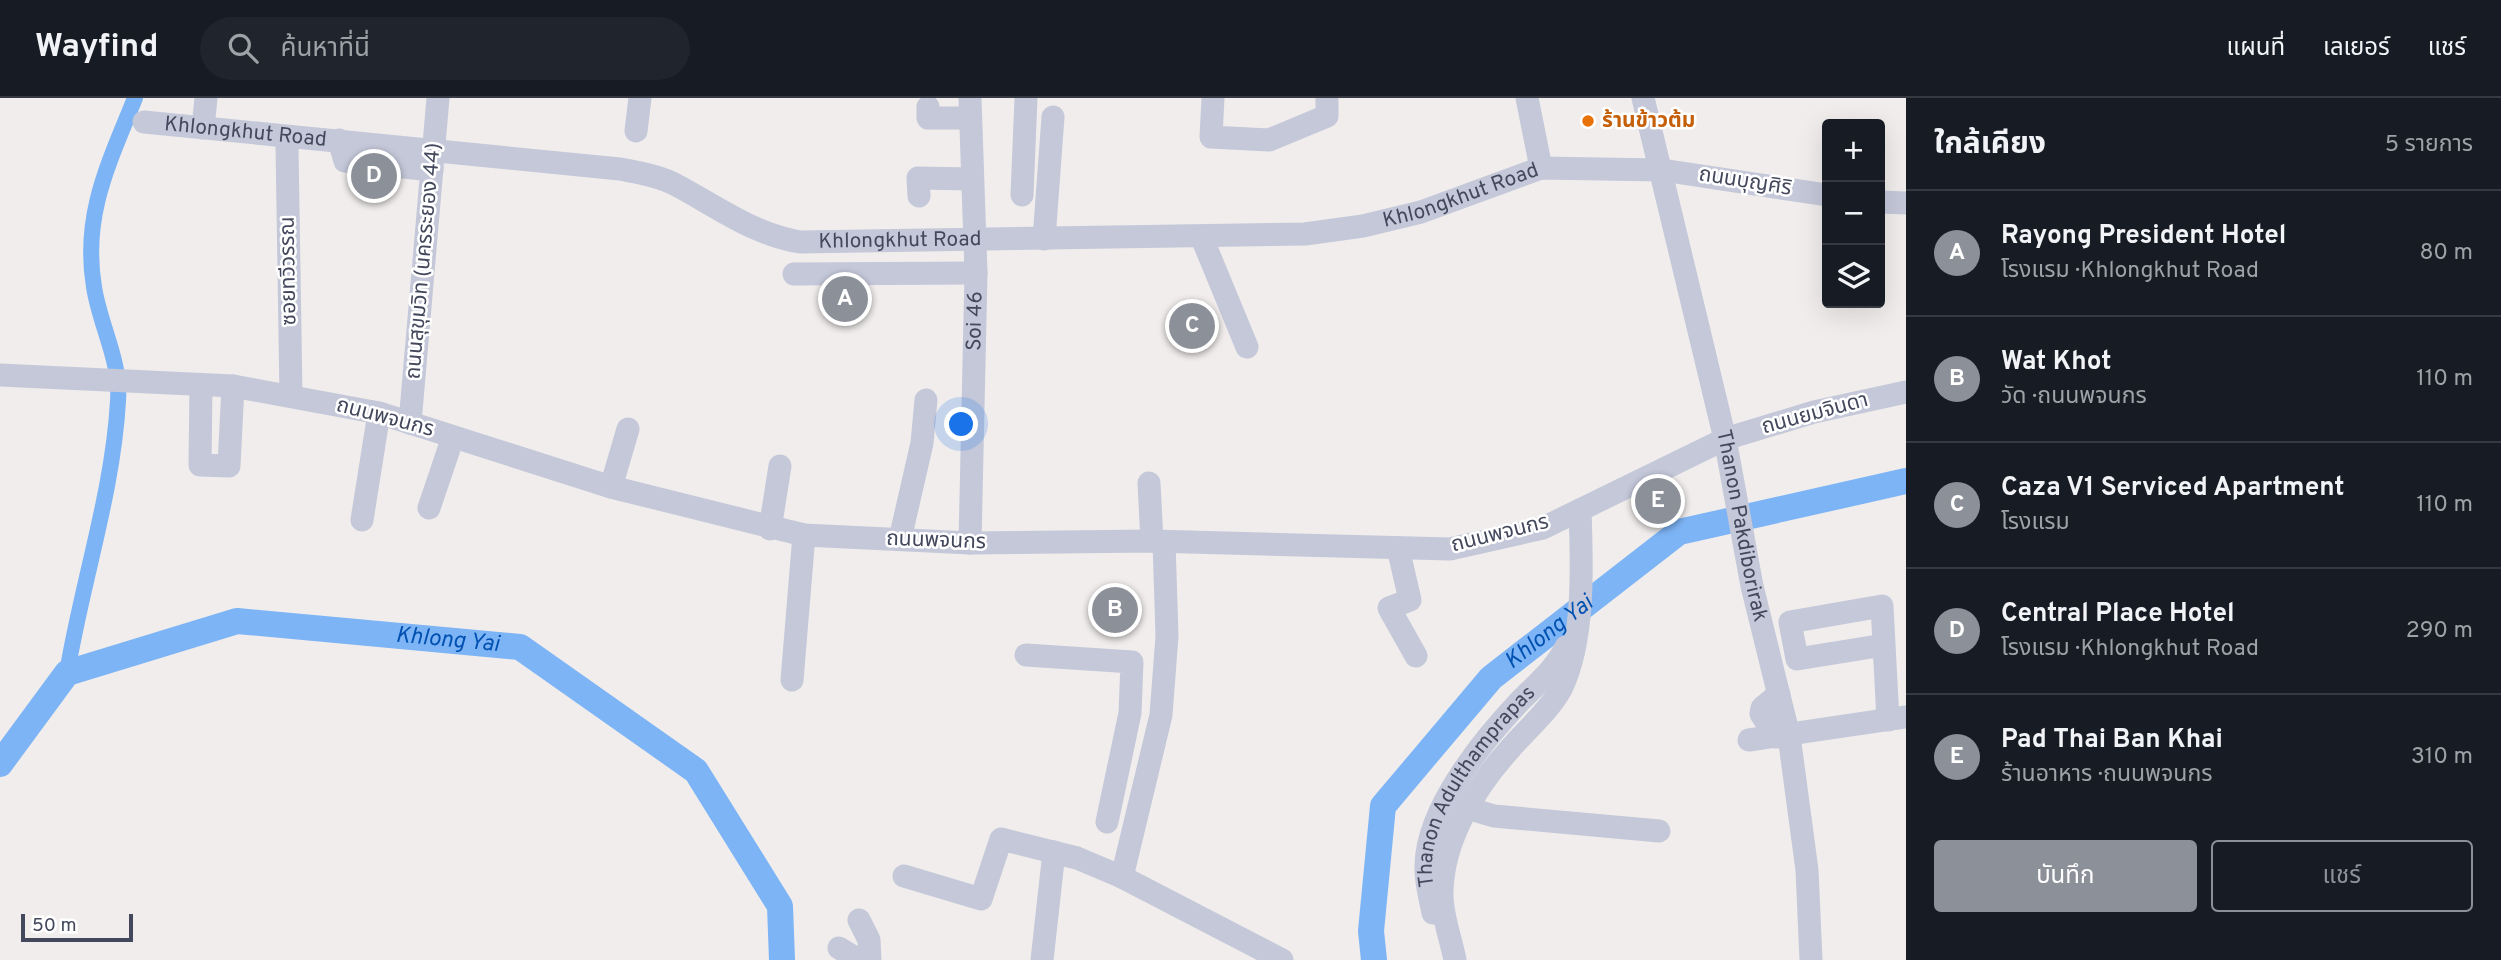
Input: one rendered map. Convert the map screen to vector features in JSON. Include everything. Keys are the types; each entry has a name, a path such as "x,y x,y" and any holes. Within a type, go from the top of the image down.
{"street":[{"path":"203,128 206,98"},
{"name":"ถนนสุขุมวิท (นครระยอง 44)","path":"410,423 438,98"},
{"path":"636,131 640,98"},
{"path":"1022,195 1026,98"},
{"path":"1213,98 1211,137 1269,140 1327,116 1327,98"},
{"path":"1527,98 1541,168"},
{"name":"Thanon Pakdiborirak","path":"1643,98 1725,439 1752,586 1779,694 1782,737 1807,870 1811,960"},
{"path":"928,107 928,118 970,108"},
{"name":"Soi 46","path":"970,108 976,272 970,543"},
{"path":"1044,239 1053,117"},
{"name":"Khlongkhut Road","path":"144,122 339,140 433,160 620,169 652,176 677,186 743,224 782,239 800,242 1202,238 1305,234 1363,226 1421,212 1541,168 1662,170"},
{"name":"ซอยทวีวรรณ","path":"287,146 291,396"},
{"name":"ถนนบุญศิริ","path":"1662,170 1822,194"},
{"path":"919,196 918,178 972,178"},
{"path":"1885,202 1906,203"},
{"path":"1202,238 1247,347"},
{"path":"893,240 893,274"},
{"path":"794,275 976,272"},
{"name":"ถนนพจนกร","path":"0,374 233,386 291,396 379,413 611,487 804,536 970,543 1158,542 1450,549 1544,528 1602,497 1725,439"},
{"path":"201,385 200,465 229,466 233,386"},
{"name":"ถนนยมจินดา","path":"1725,439 1814,412 1906,392"},
{"path":"900,540 922,443 926,400"},
{"path":"362,520 379,413"},
{"path":"611,487 628,429"},
{"path":"429,508 453,437"},
{"path":"770,528 780,466"},
{"path":"1122,877 1161,715 1167,636 1149,483"},
{"name":"Thanon Adulthamprapas","path":"1442,960 1427,881 1426,865 1431,833 1458,780 1512,729 1560,691 1570,666 1576,629 1581,550 1580,510"},
{"path":"792,680 804,536"},
{"path":"1398,548 1410,600 1389,608 1416,656"},
{"path":"1749,740 1897,719 1884,645 1882,606 1762,627"},
{"path":"1790,622 1797,659 1884,645"},
{"path":"1026,655 1132,662 1130,713 1107,822"},
{"path":"1130,713 1161,715"},
{"name":"Thanon Adulthamprapas","path":"1455,960 1441,893 1450,848 1467,808 1512,729"},
{"path":"1467,808 1494,816 1659,831"},
{"path":"904,876 981,899 1000,839 1054,852 1122,877 1282,960"},
{"path":"1042,960 1054,852"},
{"path":"859,920 869,940 870,960"}],"waterway":[{"path":"67,673 104,503 118,401 116,372 94,287 92,236 107,167 135,98"},
{"name":"Khlong Yai","path":"1374,960 1371,931 1383,806 1491,678 1679,532 1906,481"},
{"name":"Khlong Yai","path":"0,764 67,673 237,621 520,647 696,771 780,906 782,960"}],"place":[{"name":"ร้านข้าวต้ม","path":"1588,121"},
{"name":"Central Place Hotel","path":"374,176"},
{"name":"Rayong President Hotel","path":"845,299"},
{"name":"Caza V1 Serviced Apartment","path":"1192,326"},
{"name":"Pad Thai Ban Khai","path":"1658,501"},
{"name":"Wat Khot","path":"1115,610"}]}
